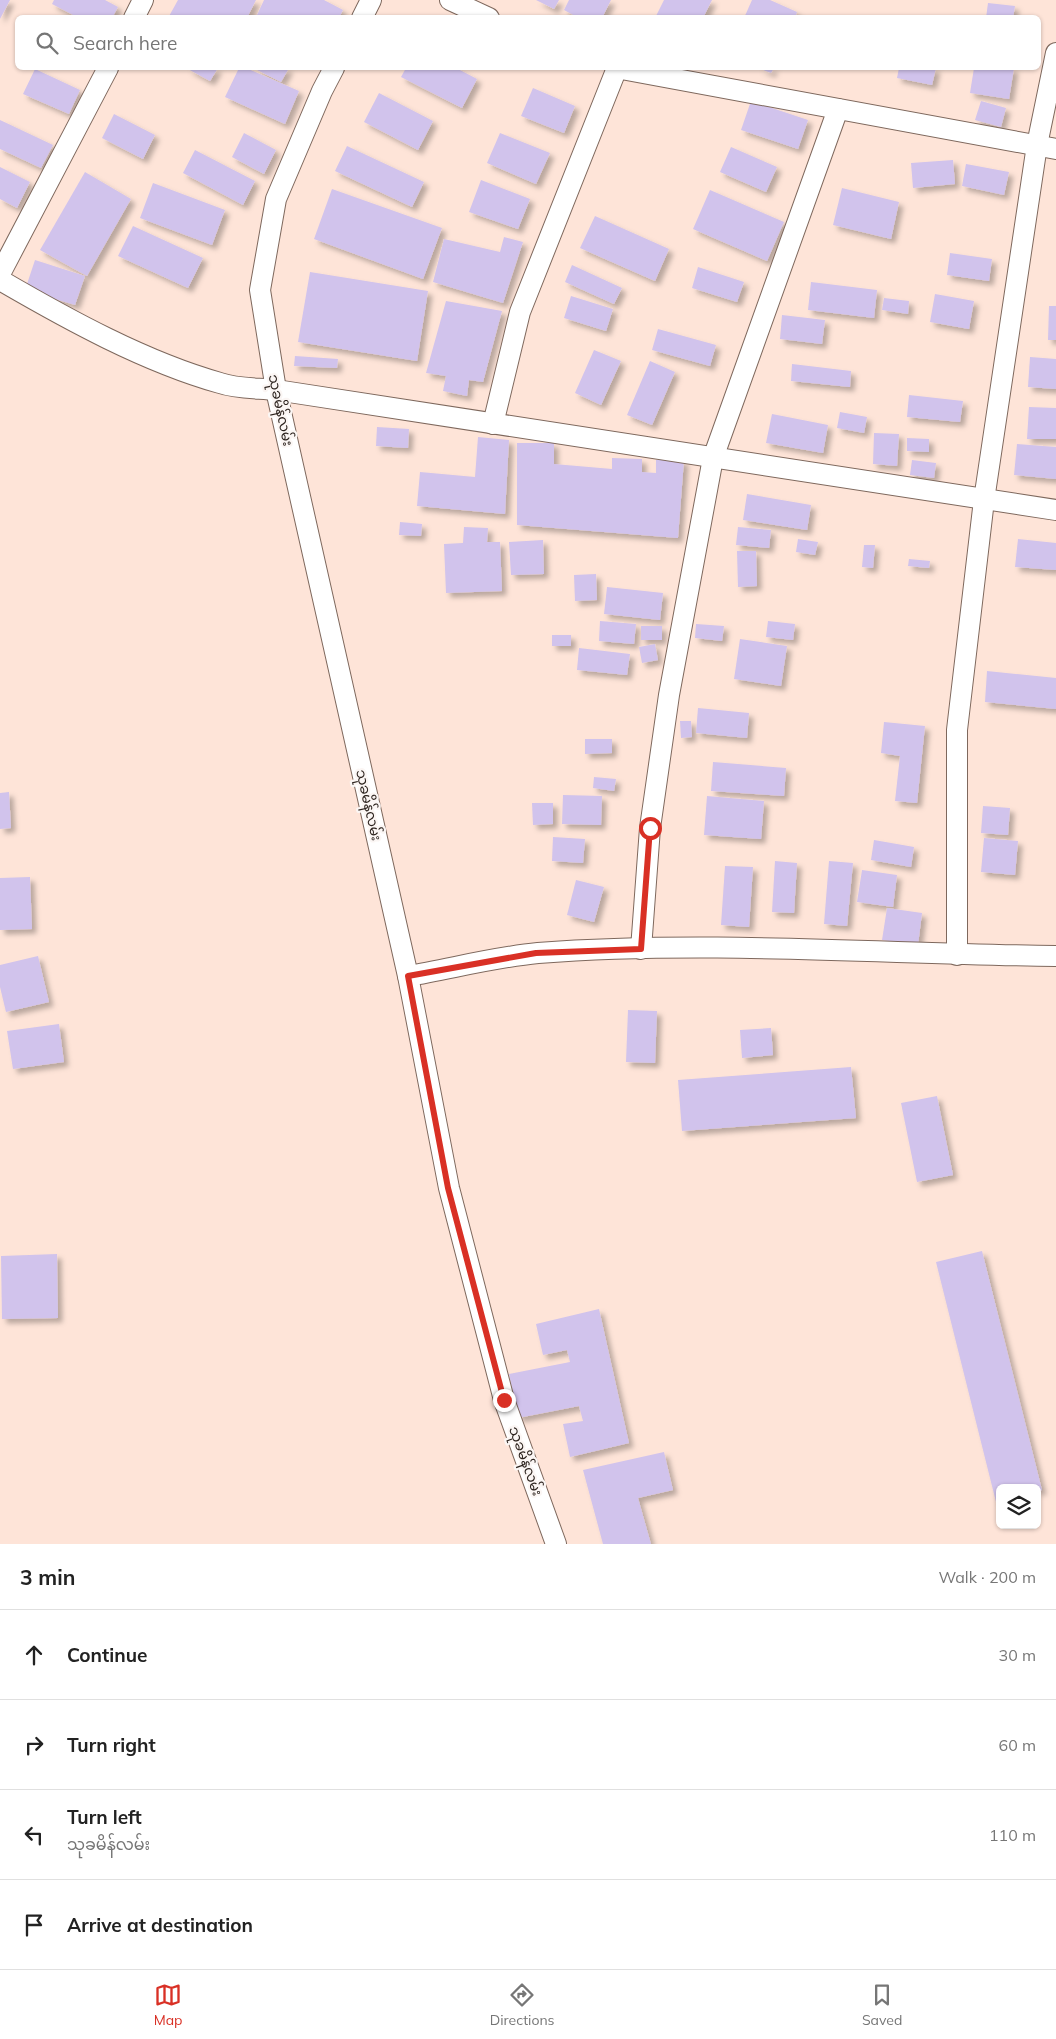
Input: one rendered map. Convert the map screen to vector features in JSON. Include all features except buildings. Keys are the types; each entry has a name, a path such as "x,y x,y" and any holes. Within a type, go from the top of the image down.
{"street":[{"path":"136,15 143,0"},
{"path":"364,15 371,0"},
{"path":"450,0 482,15"},
{"path":"957,955 957,730 984,500 1047,147 1056,53"},
{"path":"0,274 107,70"},
{"name":"သုခမိန်လမ်း","path":"333,70 322,90 276,200 260,290 276,390 408,976 448,1188 499,1381 556,1544"},
{"path":"493,424 520,312 615,70"},
{"path":"627,70 1047,147"},
{"path":"641,949 650,828 669,695 714,458 838,109"},
{"path":"0,280 61,315 163,363 221,384 276,390 1056,510"},
{"path":"408,976 536,953 641,949 813,949 957,955 1056,956"}],"route":[{"path":"504,1400 448,1188 408,976 536,953 641,949 650,828"}]}
